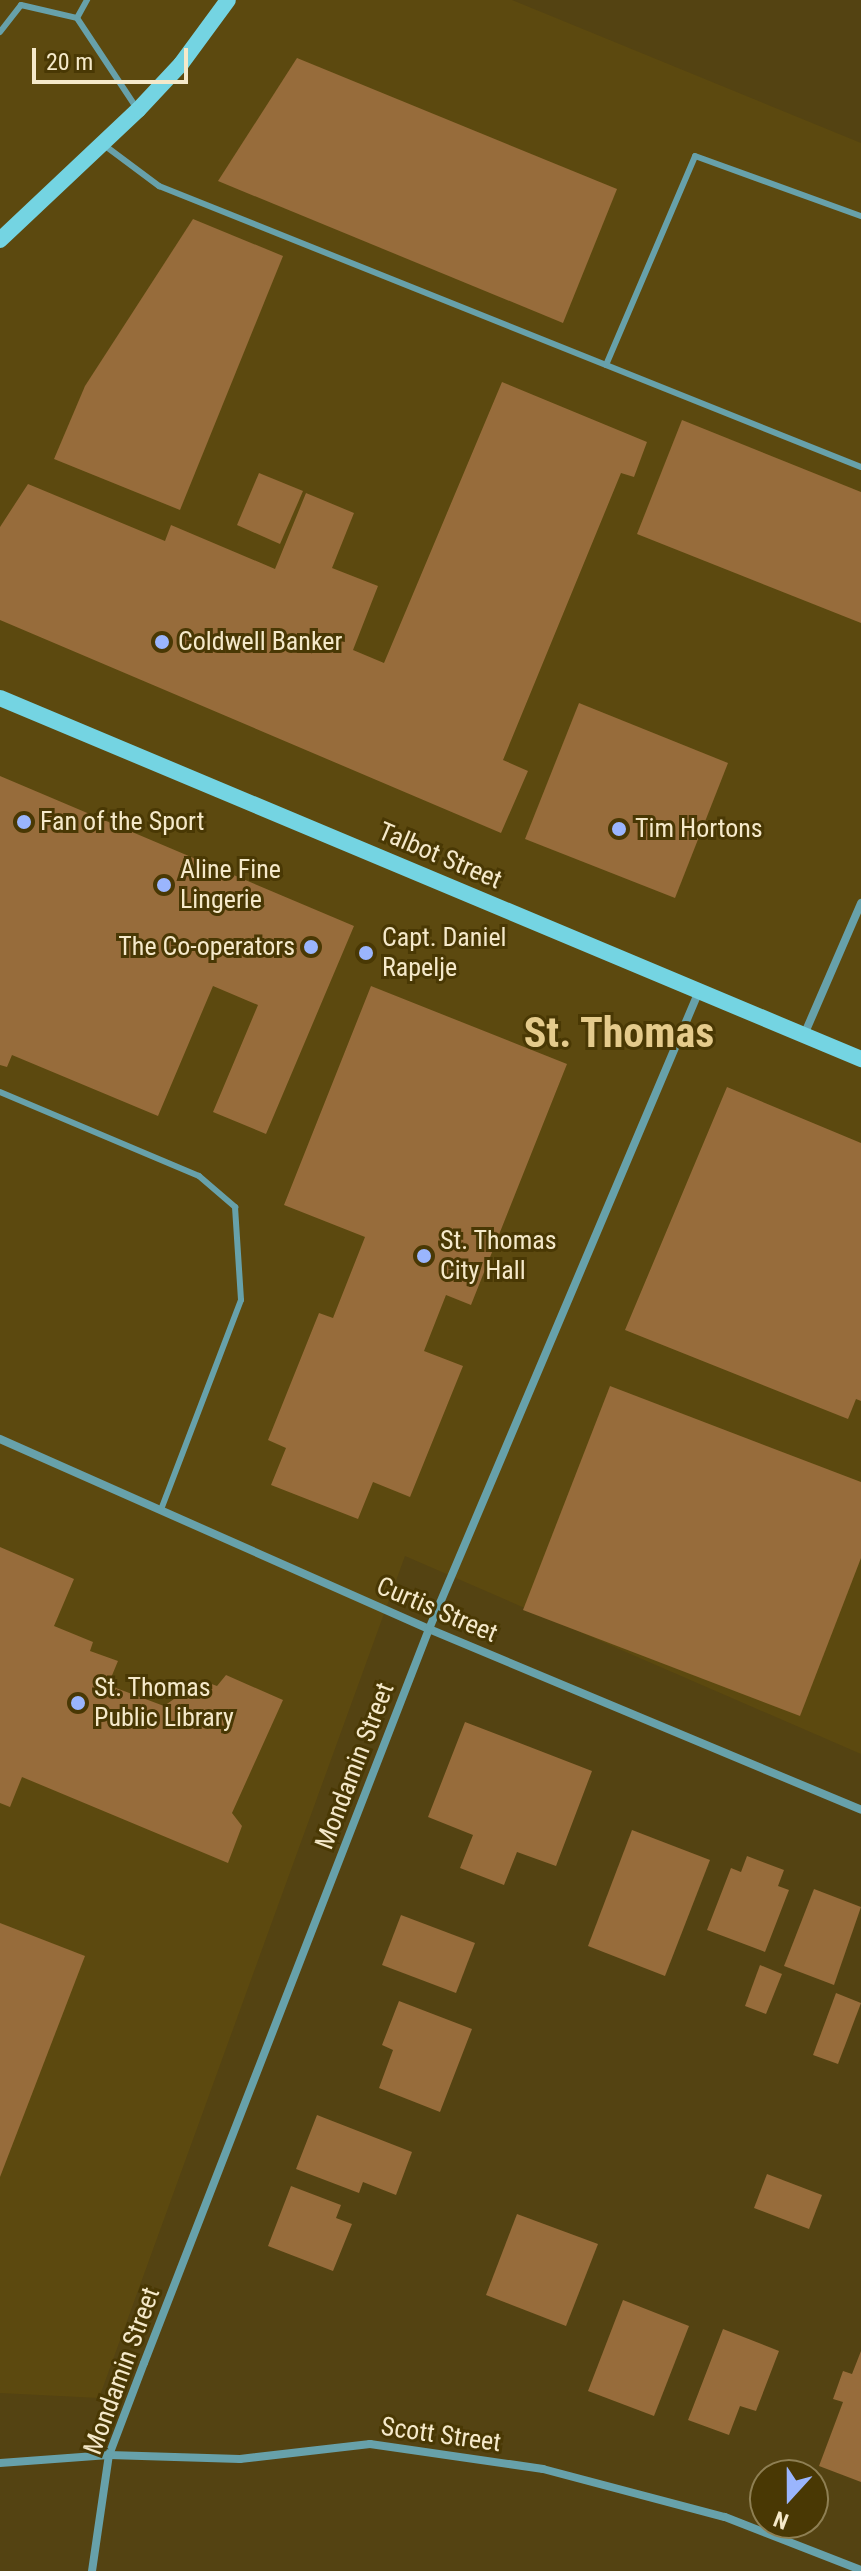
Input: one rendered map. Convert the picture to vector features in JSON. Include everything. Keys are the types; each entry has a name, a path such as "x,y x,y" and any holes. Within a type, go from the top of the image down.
{"main road":[{"path":"0,240 138,110 181,64 228,0"},
{"name":"Talbot Street","path":"0,698 861,1059"}],"street":[{"path":"804,1035 861,903"},
{"name":"Mondamin Street","path":"92,2571 109,2455 429,1629 700,990"},
{"name":"Curtis Street","path":"0,1439 429,1629 861,1810"},
{"name":"Scott Street","path":"0,2463 109,2455 240,2459 370,2444 543,2469 725,2517 861,2570"}],"lane":[{"path":"77,18 87,0"},
{"path":"0,32 21,5 77,18 138,110"},
{"path":"103,145 159,186 861,467"},
{"path":"606,365 695,156 861,216"},
{"path":"0,1092 199,1176 235,1207 241,1300 161,1510"}],"shaded area":[{"path":"0,0 512,0 861,143 861,1754 405,1556 99,2398 0,2393"}],"building":[{"path":"297,58 617,189 563,323 218,181"},
{"path":"193,219 283,256 180,510 54,459 85,386"},
{"path":"502,382 647,442 634,477 621,473 503,760 528,771 501,833 0,620 0,527 28,484 165,541 171,525 275,569 306,493 354,513 332,568 378,586 353,650 384,663"},
{"path":"682,420 861,492 861,623 637,534"},
{"path":"259,473 303,491 280,544 237,525"},
{"path":"579,703 728,763 675,898 525,839"},
{"path":"0,776 354,926 266,1134 213,1112 258,1005 213,986 158,1116 12,1055 7,1067 0,1065"},
{"name":"St. Thomas City Hall","path":"371,986 567,1064 471,1305 446,1295 424,1351 463,1366 410,1497 373,1482 358,1519 271,1485 286,1448 268,1440 319,1313 333,1318 365,1237 284,1205"},
{"path":"727,1087 861,1143 861,1401 856,1399 848,1419 625,1330"},
{"path":"610,1386 861,1482 861,1558 800,1716 523,1610"},
{"name":"St. Thomas Public Library","path":"0,1547 74,1579 54,1626 93,1642 90,1651 118,1661 108,1685 164,1706 201,1680 217,1686 226,1675 283,1700 232,1813 242,1826 228,1863 22,1777 10,1807 0,1803"},
{"path":"465,1722 592,1771 556,1866 517,1852 504,1885 460,1868 473,1835 428,1817"},
{"path":"632,1830 710,1860 665,1976 588,1946"},
{"path":"747,1856 784,1870 778,1886 789,1890 765,1952 707,1930 731,1868 741,1872"},
{"path":"814,1889 861,1907 834,1985 784,1966"},
{"path":"401,1915 475,1943 456,1993 382,1965"},
{"path":"0,1923 85,1956 0,2177"},
{"path":"760,1965 782,1974 766,2014 745,2006"},
{"path":"836,1993 861,2003 838,2064 813,2055"},
{"path":"399,2001 472,2029 440,2112 379,2088 393,2050 382,2045"},
{"path":"317,2115 412,2152 396,2195 363,2182 359,2193 296,2169"},
{"path":"767,2174 822,2195 809,2229 754,2208"},
{"path":"291,2186 341,2205 336,2218 352,2224 333,2271 268,2246"},
{"path":"517,2214 598,2244 566,2326 486,2295"},
{"path":"623,2300 689,2326 654,2416 588,2391"},
{"path":"723,2329 779,2351 756,2411 740,2406 729,2435 688,2420"},
{"path":"861,2351 861,2482 829,2470 829,2459 822,2459 843,2402 833,2399 843,2371 852,2374"}],"place":[{"name":"Coldwell Banker","path":"162,642"},
{"name":"Fan of the Sport","path":"24,822"},
{"name":"Tim Hortons","path":"619,829"},
{"name":"Aline Fine Lingerie","path":"164,885"},
{"name":"The Co-operators","path":"311,947"},
{"name":"Capt. Daniel Rapelje","path":"366,953"},
{"name":"St. Thomas City Hall","path":"424,1256"},
{"name":"St. Thomas Public Library","path":"78,1703"}],"district":[{"name":"St. Thomas","path":"619,1033"}]}
